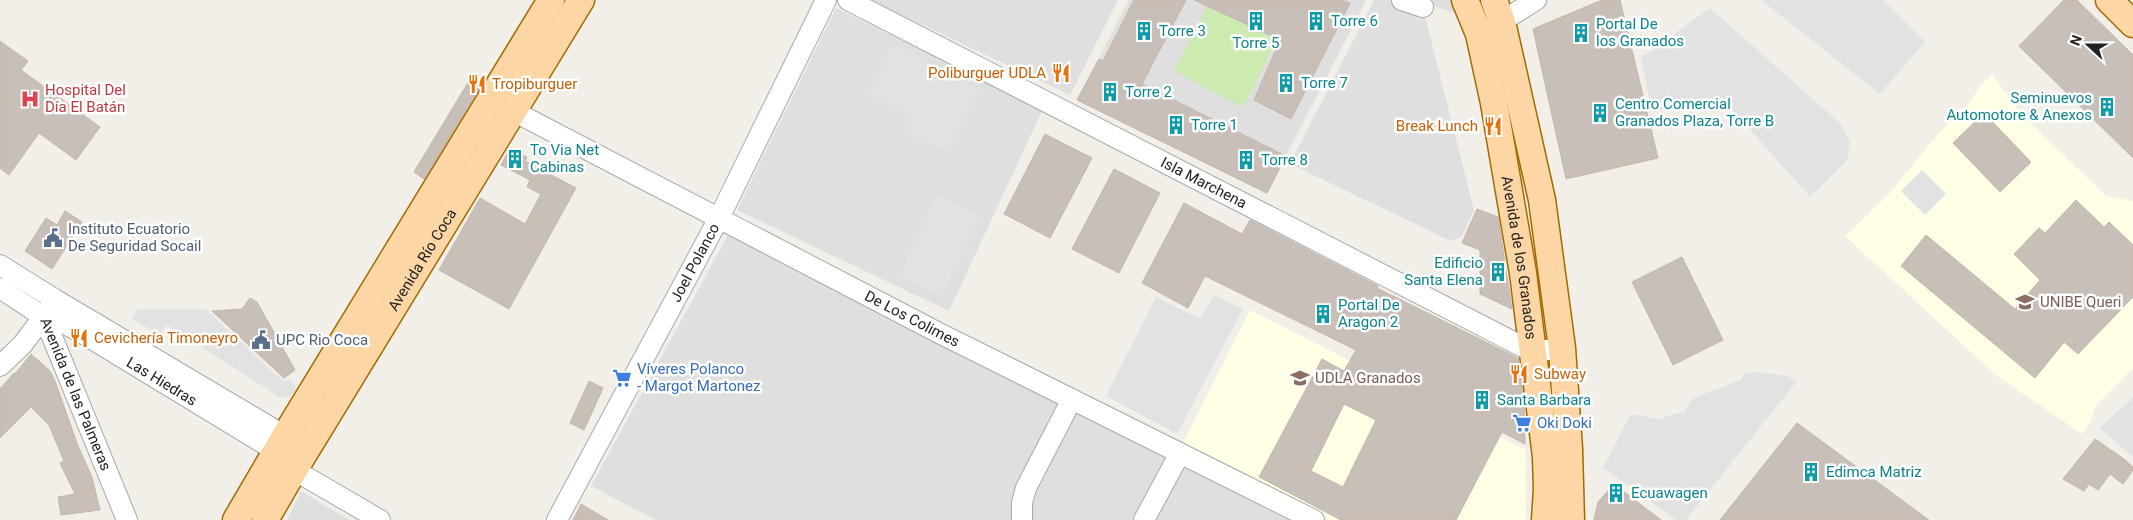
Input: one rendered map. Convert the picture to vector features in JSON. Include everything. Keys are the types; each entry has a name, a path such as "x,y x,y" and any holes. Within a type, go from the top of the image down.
{"main road":[{"name":"Avenida Río Coca","path":"265,520 285,452 551,0"},
{"name":"Avenida Río Coca","path":"236,520 285,452 513,111 581,0"},
{"name":"Avenida de los Granados","path":"1465,0 1479,34 1523,273 1546,458 1548,490 1545,520"},
{"path":"2109,0 2133,24"},
{"name":"Avenida de los Granados","path":"1498,11 1542,200 1562,348 1570,449 1571,520"}],"street":[{"name":"Joel Polanco","path":"557,520 719,218 826,0"},
{"name":"Isla Marchena","path":"848,0 1533,352"},
{"path":"1402,0 1423,7"},
{"path":"1479,34 1498,11 1536,0"},
{"name":"De Los Colimes","path":"513,111 931,328 1314,520"},
{"name":"Avenida de las Palmeras","path":"0,265 56,300"},
{"name":"Avenida de las Palmeras","path":"0,288 44,317 127,520"},
{"name":"Las Hiedras","path":"56,300 285,452"},
{"path":"0,366 22,345 56,300"},
{"name":"Las Hiedras","path":"44,317 56,319 82,333 285,452"},
{"path":"1533,352 1562,348"},
{"path":"1022,520 1022,503 1026,488 1072,399"},
{"path":"285,452 380,520"},
{"path":"1144,520 1180,453"}],"shaded area":[{"path":"870,0 1118,0 1070,95"},
{"path":"1129,0 1366,0 1267,193 1077,100"},
{"path":"1374,0 1399,0 1423,8 1474,210 1462,236 1451,241 1290,164"},
{"path":"1416,0 1457,0 1463,16"},
{"path":"1761,0 1883,0 1925,42 1880,94"},
{"path":"836,8 1043,109 949,311 737,210"},
{"path":"1710,8 1840,123 1850,141 1847,160 1810,197 1730,107 1651,110 1641,58"},
{"path":"892,45 979,89 948,152 906,133 913,117 869,95"},
{"name":"UNIBE Queri","path":"1992,74 2021,114 2106,196 2133,201 2133,368 2096,405 2091,421 2082,434 1997,376 1845,236 1890,193 1937,135 1970,102 1980,86"},
{"path":"1922,170 1946,194 1925,215 1901,191"},
{"path":"937,195 980,215 942,296 899,276"},
{"path":"728,235 1198,462 1303,520 656,520 591,486"},
{"path":"1214,295 1243,309 1177,434 1106,396 1156,297 1200,319"},
{"path":"138,309 206,309 273,372 285,382 290,379 297,389 290,396 281,398 167,325 160,334 131,319"},
{"name":"UDLA Granados","path":"1250,310 1526,450 1526,520 1330,520 1182,445"},
{"path":"1757,372 1787,376 1797,381 1686,520 1677,520 1603,468 1631,414 1658,419 1684,411 1693,398 1741,380 1745,373"},
{"path":"2133,397 2133,457 2100,428"},
{"path":"301,491 349,520 287,520"}],"green space":[{"path":"1207,7 1277,40 1243,107 1174,71"}],"building":[{"path":"1134,0 1186,0 1142,84 1286,156 1267,193 1077,100 1099,59 1103,61"},
{"path":"1194,0 1341,0 1350,3 1291,119 1254,100 1280,40"},
{"name":"Centro Comercial Granados Plaza, Torre B","path":"1602,0 1620,0 1658,158 1566,179 1533,29"},
{"name":"Seminuevos Automotore & Anexos","path":"2064,0 2077,0 2133,55 2133,158 2019,46"},
{"name":"Hospital Del Día El Batán","path":"0,41 28,61 21,70 100,127 76,160 39,133 9,175 0,168"},
{"path":"472,76 483,82 424,179 414,172"},
{"path":"1984,113 2031,162 2000,192 1953,143"},
{"path":"1045,134 1092,158 1050,238 1004,214"},
{"path":"510,149 527,157 525,161 576,188 509,309 439,270 480,198 525,224 541,194 527,187 530,180 501,165"},
{"path":"1114,169 1160,193 1119,273 1072,249"},
{"path":"2076,200 2104,227 2109,222 2133,245 2133,297 2078,354 2064,342 2035,378 1901,266 1926,235 2015,309 2040,280 2014,254 2039,228 2045,233"},
{"path":"1184,203 1242,234 1250,220 1378,286 1377,288 1518,358 1524,403 1525,444 1502,432 1456,520 1341,520 1259,477 1322,359 1344,371 1356,350 1205,276 1188,308 1142,283","holes":["1344,404 1376,420 1343,487 1311,471"]},
{"name":"Edificio Santa Elena","path":"1477,209 1498,217 1512,309 1480,294 1480,250 1462,243"},
{"name":"Instituto Ecuatorio De Seguridad Socail","path":"65,211 82,222 52,269 25,251 46,218 57,225"},
{"path":"1682,257 1723,340 1673,365 1632,282"},
{"name":"UPC Rio Coca","path":"250,298 257,302 295,370 284,378 212,311 242,309"},
{"path":"31,354 50,371 55,381 78,446 92,477 100,510 61,515 58,497 75,494 60,463 64,461 49,425 31,407 0,438 0,389"},
{"path":"589,381 603,388 584,430 570,423"},
{"name":"Edimca Matriz","path":"1797,423 1929,520 1720,520"},
{"path":"2095,439 2124,459 2133,467 2133,470 2123,484 2110,474 2098,490 2089,484 2084,491 2063,479"},
{"name":"Ecuawagen","path":"1614,484 1661,520 1594,520 1598,502"},
{"path":"581,504 608,520 573,520"}],"place":[{"name":"Torre 5","path":"1256,21"},
{"name":"Torre 6","path":"1316,21"},
{"name":"Torre 3","path":"1144,31"},
{"name":"Portal De los Granados","path":"1581,33"},
{"name":"Poliburguer UDLA","path":"1061,73"},
{"name":"Torre 7","path":"1286,83"},
{"name":"Tropiburguer","path":"477,84"},
{"name":"Torre 2","path":"1110,92"},
{"name":"Hospital Del Día El Batán","path":"30,99"},
{"name":"Seminuevos Automotore & Anexos","path":"2107,107"},
{"name":"Centro Comercial Granados Plaza, Torre B","path":"1600,113"},
{"name":"Torre 1","path":"1176,125"},
{"name":"Break Lunch","path":"1493,126"},
{"name":"To Via Net Cabinas","path":"515,159"},
{"name":"Torre 8","path":"1246,160"},
{"name":"Instituto Ecuatorio De Seguridad Socail","path":"53,238"},
{"name":"Edificio Santa Elena","path":"1498,272"},
{"name":"UNIBE Queri","path":"2025,302"},
{"name":"Portal De Aragon 2","path":"1323,314"},
{"name":"Cevichería Timoneyro","path":"79,338"},
{"name":"UPC Rio Coca","path":"261,340"},
{"name":"Subway","path":"1519,374"},
{"name":"Víveres Polanco - Margot Martonez","path":"622,378"},
{"name":"UDLA Granados","path":"1300,378"},
{"name":"Santa Barbara","path":"1482,400"},
{"name":"Oki Doki","path":"1522,423"},
{"name":"Edimca Matriz","path":"1811,472"},
{"name":"Ecuawagen","path":"1616,493"}]}
